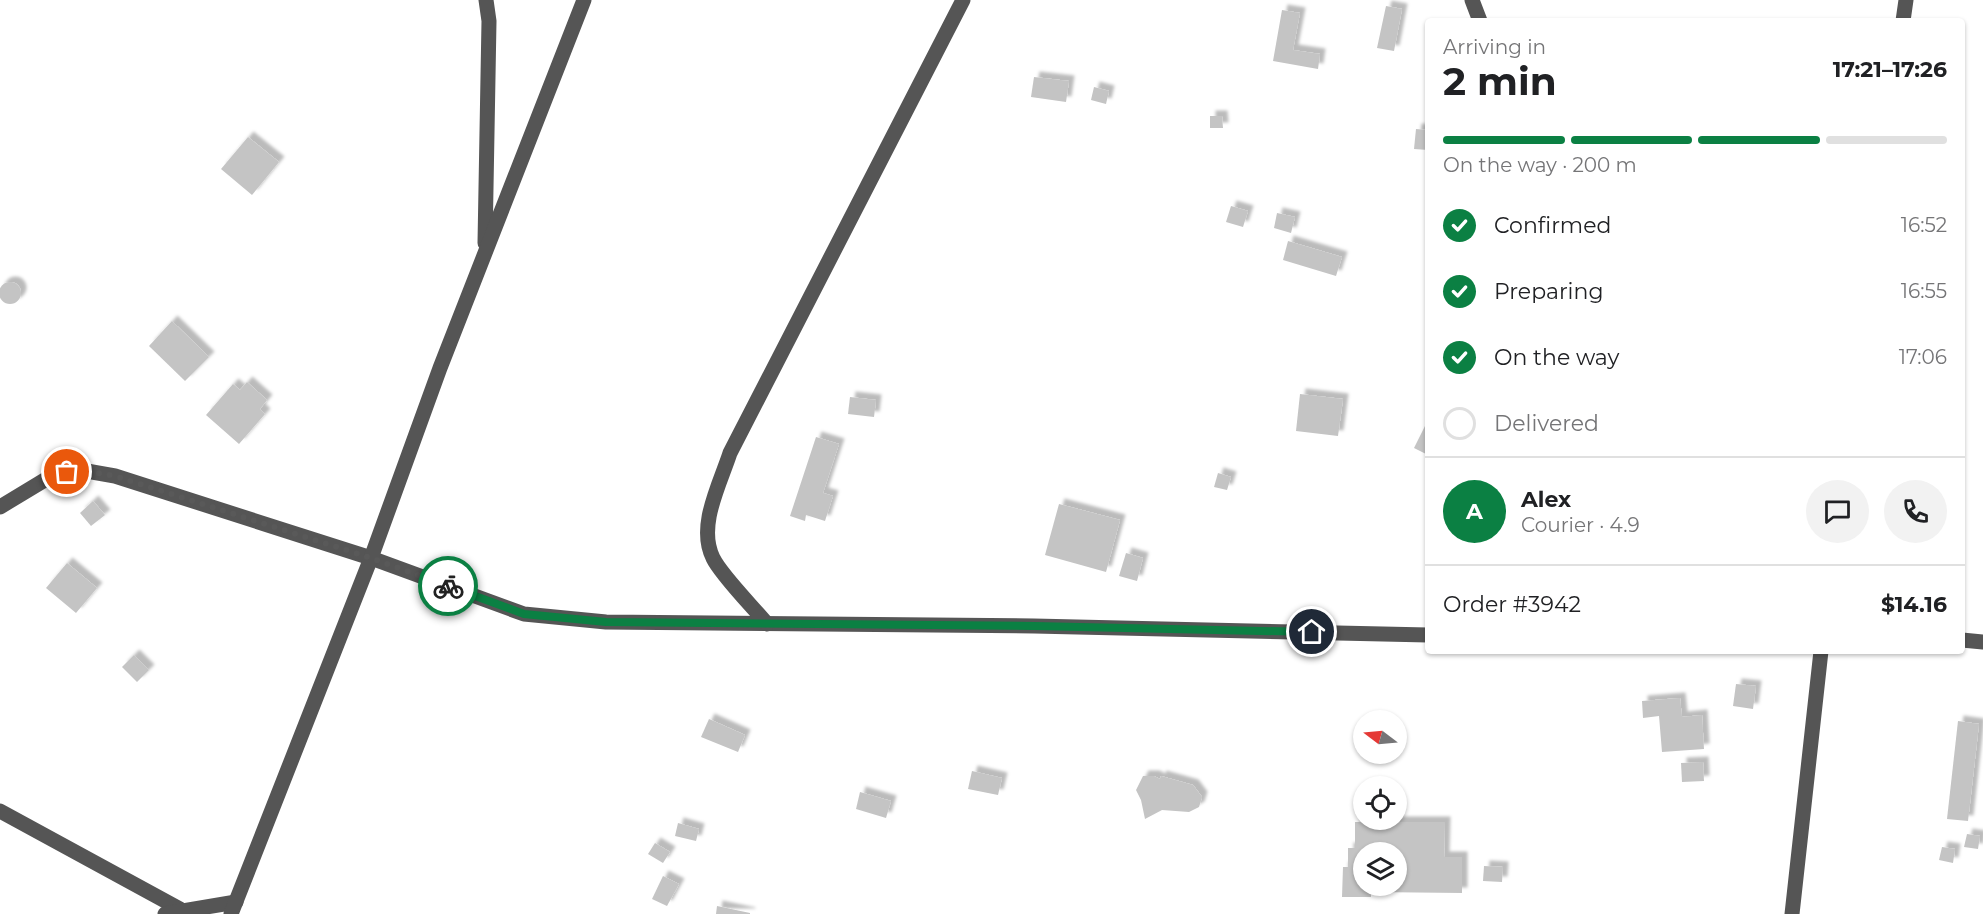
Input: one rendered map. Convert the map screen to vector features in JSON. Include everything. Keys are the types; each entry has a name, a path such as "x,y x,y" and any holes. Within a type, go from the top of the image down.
{"street":[{"path":"485,253 489,21 486,0"},
{"path":"165,914 180,909 233,908 371,558 485,253 584,0"},
{"path":"767,624 713,558 708,530 712,504 730,453 963,0"},
{"path":"1472,0 1479,18"},
{"path":"1903,18 1906,0"},
{"path":"0,507 53,475 81,470 115,476 371,558 524,614 606,622 1034,626 1425,635"},
{"path":"1965,640 1983,642"},
{"path":"1792,914 1821,654"},
{"path":"0,811 180,909"}],"building":[{"path":"1386,6 1402,9 1394,51 1377,48"},
{"path":"1282,10 1300,13 1293,50 1320,54 1318,69 1273,61"},
{"path":"1034,77 1069,81 1066,102 1031,97"},
{"path":"1094,87 1109,91 1106,104 1091,100"},
{"path":"1210,116 1222,116 1223,128 1210,128"},
{"path":"1416,129 1425,130 1425,150 1414,149"},
{"path":"248,137 279,162 252,195 221,169"},
{"path":"1231,206 1248,211 1243,227 1226,222"},
{"path":"1277,213 1295,217 1291,233 1274,228"},
{"path":"1288,241 1342,257 1336,276 1283,260"},
{"path":"10,282 20,289 21,293 14,303 10,304 0,297 -1,293 6,283"},
{"path":"172,321 209,357 185,381 149,346"},
{"path":"247,382 267,400 260,409 265,414 239,444 206,415 233,384 240,390"},
{"path":"1300,394 1343,399 1338,436 1296,431"},
{"path":"850,397 876,400 874,417 848,414"},
{"path":"1425,426 1425,454 1414,448"},
{"path":"816,437 839,444 823,493 833,496 825,521 806,515 805,521 790,516"},
{"path":"1218,473 1231,477 1227,490 1214,487"},
{"path":"93,501 105,515 91,526 80,513"},
{"path":"1059,504 1120,520 1106,572 1045,555"},
{"path":"1126,553 1143,558 1137,581 1119,576"},
{"path":"67,563 97,588 76,613 46,588"},
{"path":"134,655 149,670 137,682 122,667"},
{"path":"1736,684 1756,686 1753,709 1733,706"},
{"path":"1680,698 1682,717 1702,715 1704,749 1662,752 1659,716 1643,718 1642,701"},
{"path":"709,719 745,735 738,752 701,737"},
{"path":"1958,721 1979,724 1968,821 1947,819"},
{"path":"1703,762 1704,781 1682,782 1681,763"},
{"path":"972,771 1002,778 998,795 968,789"},
{"path":"1143,776 1154,776 1160,779 1161,776 1193,785 1202,797 1199,807 1189,812 1162,810 1145,819 1141,800 1136,790"},
{"path":"860,792 891,801 886,818 856,809"},
{"path":"1407,822 1445,822 1444,857 1462,857 1462,893 1407,892 1407,842 1355,842 1355,830 1407,830"},
{"path":"678,823 699,829 696,841 675,836"},
{"path":"1967,834 1980,836 1978,849 1964,847"},
{"path":"655,843 670,852 663,863 648,854"},
{"path":"1942,847 1955,849 1953,863 1939,860"},
{"path":"1348,848 1353,848 1353,896 1371,897 1342,897 1343,867 1348,867"},
{"path":"1484,866 1503,867 1502,882 1483,881"},
{"path":"663,876 679,884 667,906 652,899"},
{"path":"717,906 750,913 750,914 716,914"}],"way so far":[{"path":"67,472 81,470 115,476 371,558 448,586"}],"route":[{"path":"448,586 524,614 606,622 1034,626 1312,632"}]}
